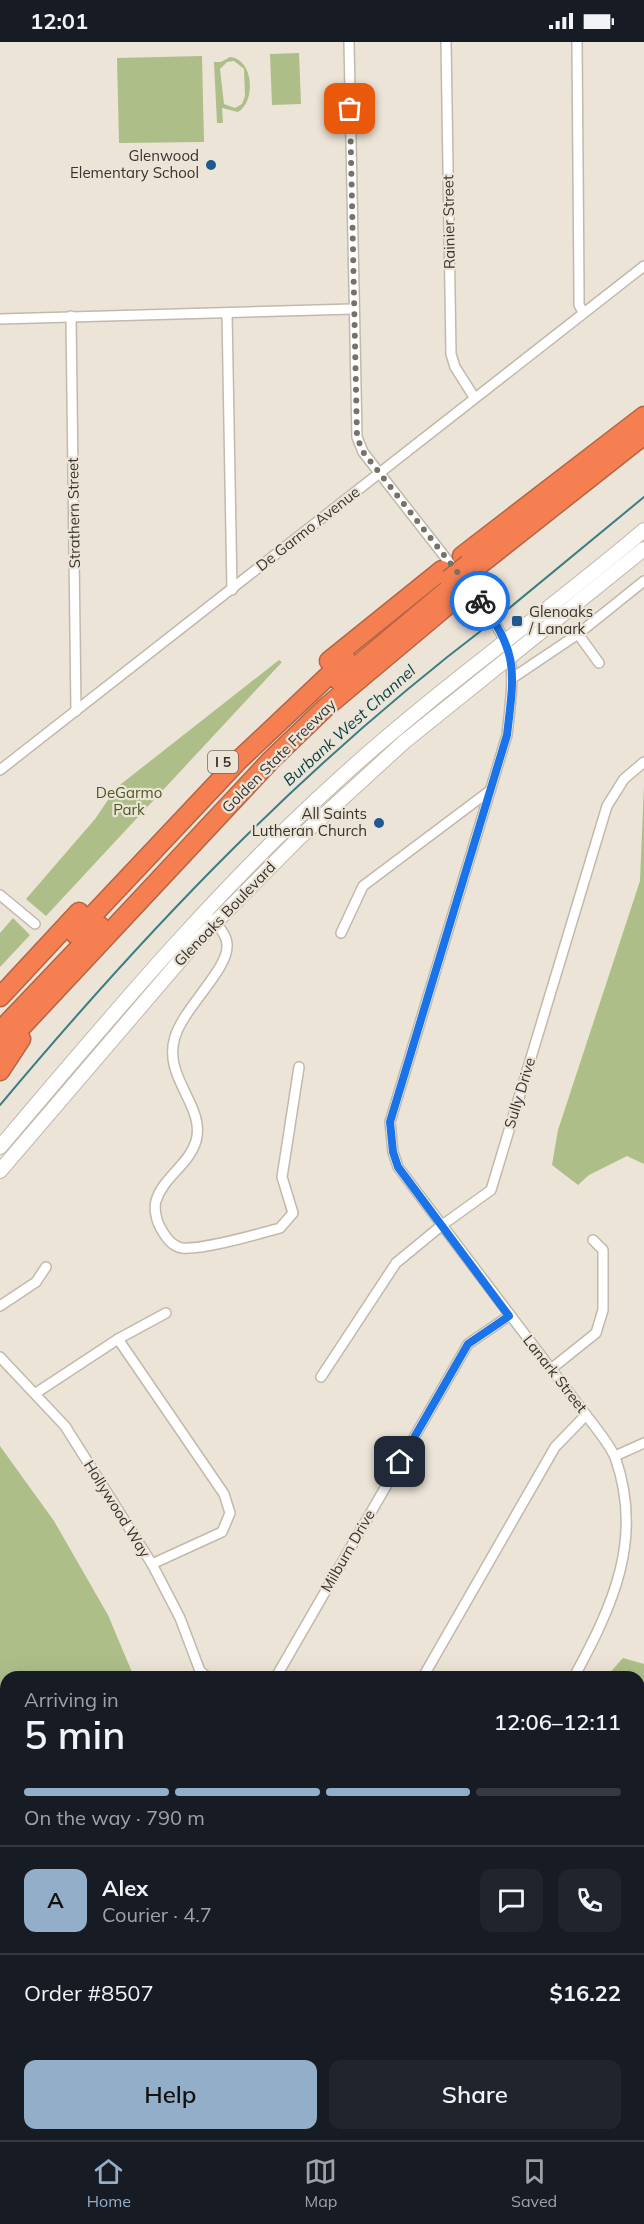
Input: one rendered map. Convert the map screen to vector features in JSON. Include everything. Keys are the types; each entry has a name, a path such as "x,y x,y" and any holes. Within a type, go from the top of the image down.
{"highway":[{"name":"Golden State Freeway","path":"0,997 266,718 307,680 452,582 644,416"},
{"path":"471,567 644,428"},
{"path":"471,567 644,435"},
{"name":"Golden State Freeway","path":"0,1050 263,769 452,582 644,447"},
{"path":"0,1014 281,718 358,650 452,582"},
{"path":"0,1031 297,718 452,582"},
{"path":"0,988 21,974"},
{"path":"0,1071 37,1011"}],"main road":[{"name":"Glenoaks Boulevard","path":"0,1148 204,911 338,780 504,635 644,530"},
{"name":"Glenoaks Boulevard","path":"0,1170 214,921 299,838 404,742 644,549"}],"street":[{"name":"Lanark Street","path":"349,42 352,309 357,437 363,452 504,635 514,677 507,735 390,1122 393,1152 398,1167 441,1226 615,1456 626,1482 632,1510 633,1549 619,1592 577,1671"},
{"name":"Rainier Street","path":"446,42 451,354 455,367 474,397"},
{"path":"577,42 579,305 583,312"},
{"name":"De Garmo Avenue","path":"0,770 644,266"},
{"path":"0,319 352,309"},
{"path":"227,313 231,590"},
{"name":"Strathern Street","path":"71,316 76,711"},
{"path":"514,677 578,634 644,582"},
{"path":"578,634 599,663"},
{"name":"Sully Drive","path":"321,1377 396,1263 441,1226 491,1190 607,806 624,779 644,762"},
{"path":"341,933 363,886 488,792"},
{"path":"0,895 35,924"},
{"path":"204,911 214,921 227,942 226,955 180,1024 172,1051 176,1076 197,1121 197,1138 192,1152 161,1188 155,1203 157,1222 167,1240 181,1248 247,1237 280,1228 288,1221 293,1213 282,1177 299,1067"},
{"path":"551,1369 596,1333 603,1310 603,1250 594,1240"},
{"path":"0,1306 36,1282 46,1267"},
{"path":"36,1393 118,1340 166,1313"},
{"name":"Milburn Drive","path":"279,1671 468,1344 509,1316"},
{"path":"118,1340 224,1494 230,1513 222,1532 152,1564"},
{"name":"Hollywood Way","path":"0,1357 65,1426 152,1564 180,1618 200,1671"},
{"path":"426,1671 555,1447 586,1415"},
{"path":"615,1456 644,1443"}],"green space":[{"path":"299,53 301,104 272,105 270,54"},
{"path":"202,56 204,142 119,143 117,58"},
{"path":"230,57 244,65 248,73 250,91 244,107 238,112 222,108 223,123 217,123 214,62 221,62","holes":["234,61 244,69 245,96 242,104 235,108 224,104 220,69 227,62"]},
{"name":"DeGarmo Park","path":"279,660 282,662 46,916 26,899 95,819 116,788"},
{"path":"644,785 644,1164 627,1156 589,1175 578,1185 552,1165 558,1130 640,881"},
{"path":"13,918 30,935 0,967 0,933"},
{"path":"0,1446 54,1521 108,1615 131,1671 0,1671"},
{"path":"623,1658 644,1664 644,1671 611,1671"}],"waterway":[{"name":"Burbank West Channel","path":"496,619 644,497"},
{"name":"Burbank West Channel","path":"0,1105 172,911 293,790 422,677 491,623"}],"way so far":[{"path":"350,109 354,419 357,437 363,452 480,601"}],"place":[{"name":"Glenwood Elementary School","path":"211,165"},
{"name":"Glenoaks / Lanark","path":"517,621"},
{"name":"All Saints Lutheran Church","path":"379,823"}],"route":[{"path":"400,1462 468,1344 509,1316 398,1167 390,1136 390,1122 507,735 514,677 511,657 507,640 480,601"}]}
